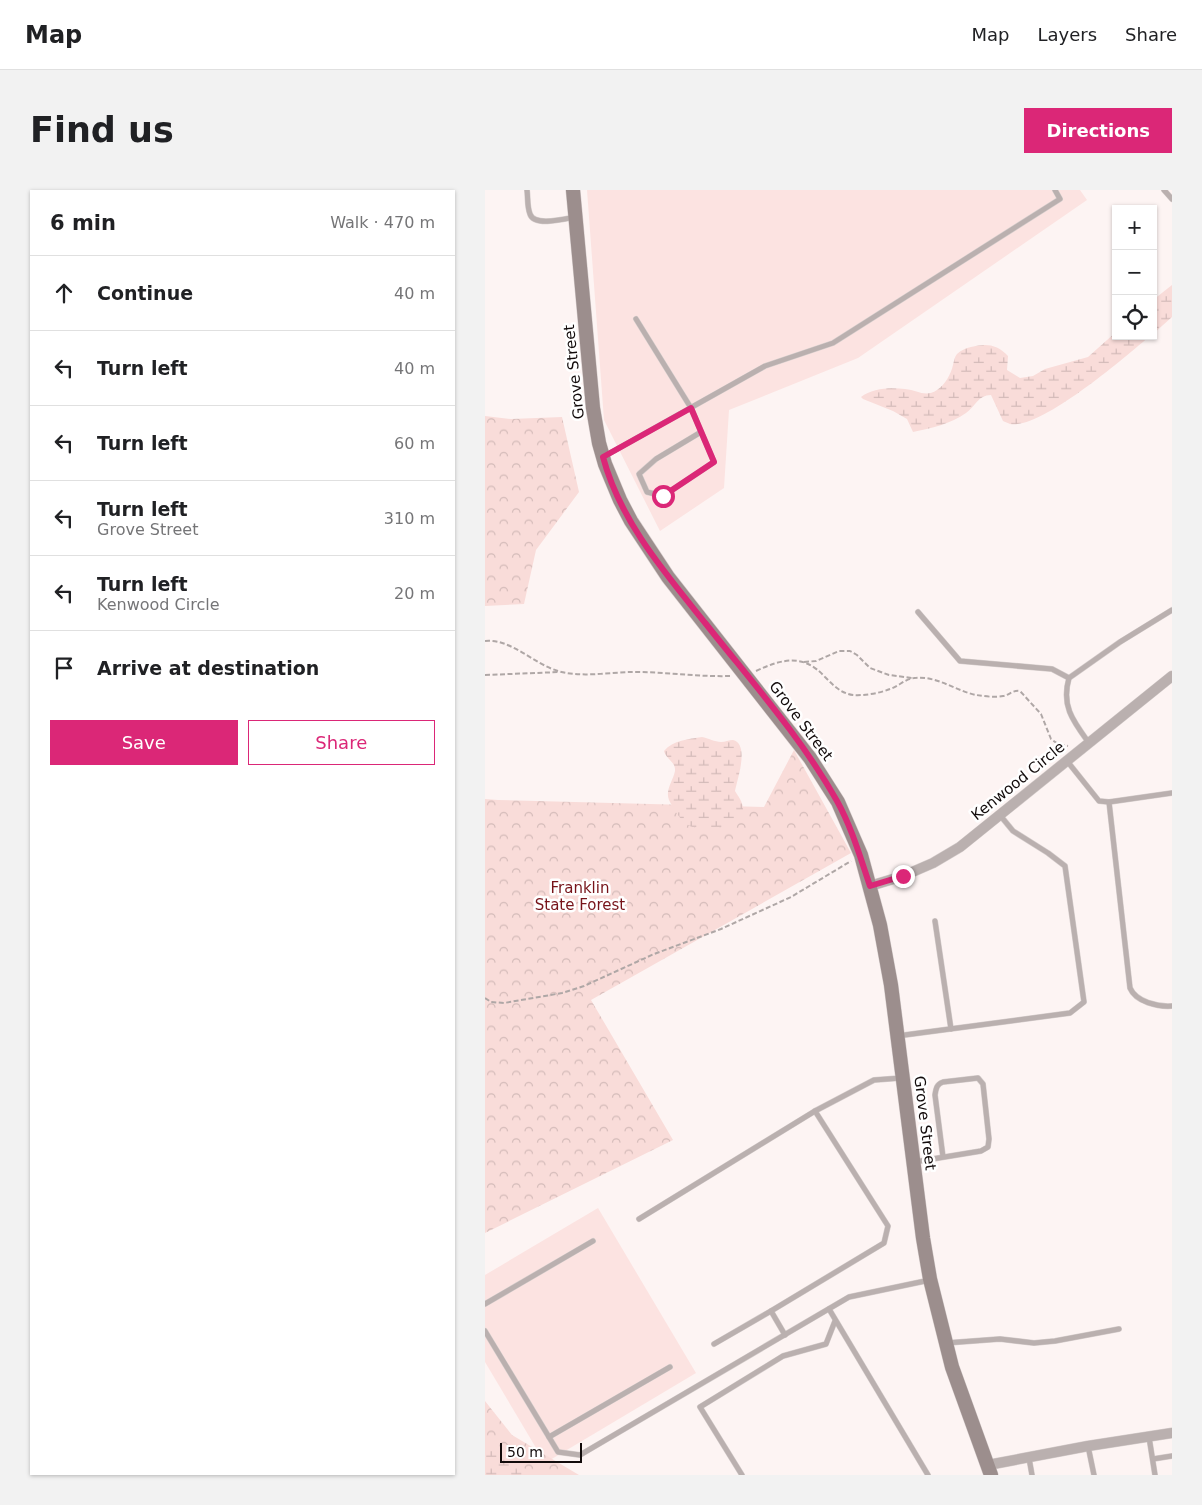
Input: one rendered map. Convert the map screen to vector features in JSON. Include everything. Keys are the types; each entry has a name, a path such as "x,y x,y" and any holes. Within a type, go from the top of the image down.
{"main road":[{"name":"Grove Street","path":"573,190 593,408 599,443 611,481 622,505 651,554 801,745 837,802 861,855 880,925 930,1279 961,1395 989,1470"}],"street":[{"name":"Kenwood Circle","path":"870,886 903,876 933,863 960,847 1172,676"},
{"path":"989,1470 1029,1457 1172,1434"}],"lane":[{"path":"527,190 530,214 533,218 551,221 575,217"},
{"path":"603,457 765,366 833,343 1060,199 1055,190"},
{"path":"1164,190 1172,199"},
{"path":"636,319 691,408 714,462 663,496 647,492 639,474 656,459 701,432"},
{"path":"1087,745 1069,711 1066,693 1069,678 1119,642 1172,610"},
{"path":"918,612 960,661 1051,669 1069,678"},
{"path":"1067,761 1099,801 1109,802 1172,793"},
{"path":"1109,802 1130,988 1137,997 1148,1002 1172,1006"},
{"path":"897,1036 1070,1013 1084,1002 1065,866 1013,831 999,814"},
{"path":"935,920 951,1029"},
{"path":"639,1219 815,1111 874,1080 903,1078"},
{"path":"914,1162 981,1151 988,1147 989,1139 983,1084 978,1078 943,1082 937,1087 935,1095 943,1157"},
{"path":"713,1344 884,1243 888,1226 815,1111"},
{"path":"485,1304 593,1241"},
{"path":"485,1331 558,1452 580,1455 849,1297 930,1279"},
{"path":"829,1309 928,1475"},
{"path":"771,1311 785,1335"},
{"path":"742,1475 701,1407 783,1356 826,1344 835,1321"},
{"path":"946,1343 1000,1339 1034,1343 1055,1342 1119,1329"},
{"path":"549,1437 669,1367"},
{"path":"1149,1437 1155,1475"},
{"path":"1088,1446 1094,1475"},
{"path":"1153,1459 1172,1456"},
{"path":"1029,1457 1032,1475"}],"path":[{"path":"485,641 503,643 541,664 562,672"},
{"path":"802,662 816,661 834,652 850,651 870,668 889,675 929,679 977,695 1003,696 1014,691 1021,691 1041,714 1054,742 1063,745 1087,745"},
{"path":"485,676 562,672 584,674 634,672 699,676 746,675 780,661 793,660 817,669 838,689 855,695 890,689 912,678"},
{"path":"485,998 491,1002 504,1003 562,993 584,986 654,954 721,930 791,897 861,855"}],"shaded area":[{"path":"587,190 1080,190 1087,200 858,358 729,410 724,488 660,531 604,420"},
{"path":"598,1208 696,1373 545,1463 485,1362 485,1275"}],"green space":[{"path":"1172,285 1172,317 1157,330 1157,297"},
{"path":"1112,336 1112,340 1145,340 1082,390 1041,416 1024,423 1010,424 1003,421 991,395 980,399 969,411 954,420 913,432 907,419 861,397 876,390 888,388 925,393 933,392 940,388 947,379 957,354 967,348 982,345 995,347 1004,352 1008,356 1007,370 1020,378 1033,376 1045,369 1088,357"},
{"path":"485,416 511,419 562,417 579,492 536,550 524,604 485,606"},
{"path":"702,737 719,742 733,740 741,748 740,771 735,791 743,809 741,816 736,821 720,828 702,829 688,825 677,814 668,796 675,768 664,751 677,742"},
{"name":"Franklin State Forest","path":"794,750 851,853 591,1000 673,1140 485,1233 485,799 764,807"},
{"path":"485,1401 512,1435 579,1475 485,1475"},
{"path":"485,1443 491,1445 534,1475 485,1475"}],"route":[{"path":"663,496 714,462 691,408 603,457 619,500 651,554 668,577 810,758 847,822 861,855 870,886 903,876"}]}
